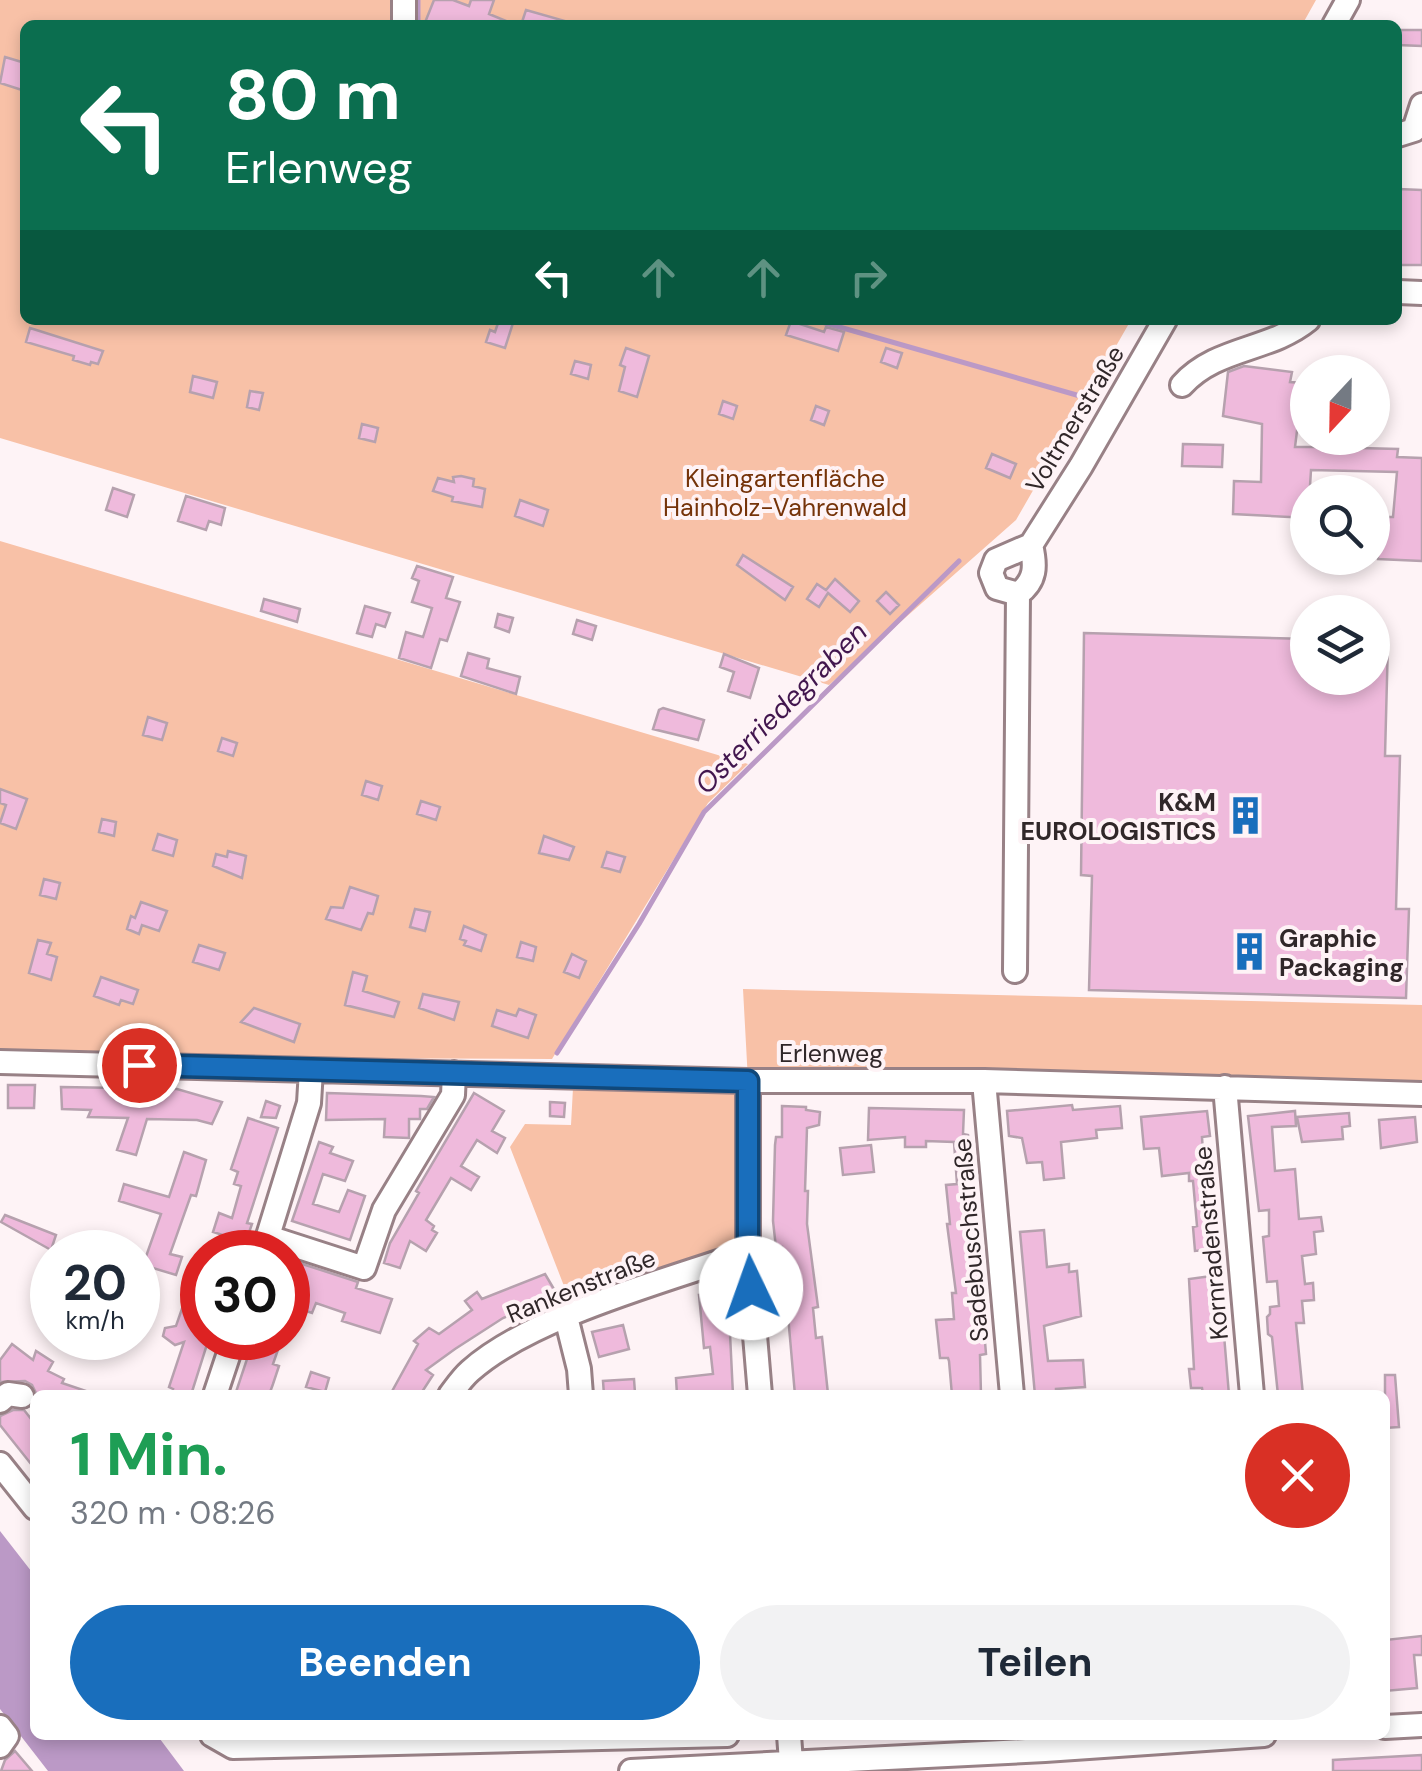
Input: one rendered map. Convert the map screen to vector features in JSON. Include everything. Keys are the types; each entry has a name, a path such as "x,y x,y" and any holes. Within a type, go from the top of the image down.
{"street":[{"path":"1402,134 1414,130 1422,105"},
{"name":"Voltmerstraße","path":"1030,545 1036,565 1030,586 1018,594 997,588 990,573 996,560 1030,545 1081,466 1162,325"},
{"path":"1182,385 1195,370 1212,360 1280,337 1300,325"},
{"path":"1015,971 1018,594"},
{"name":"Erlenweg","path":"0,1062 748,1081 984,1080 1422,1094"},
{"path":"270,1230 309,1103 311,1070"},
{"path":"310,1255 364,1268 384,1210 453,1095 454,1073"},
{"name":"Sadebuschstraße","path":"984,1080 1012,1390"},
{"path":"748,1081 748,1252 760,1390"},
{"name":"Kornradenstraße","path":"1225,1086 1252,1390"},
{"name":"Rankenstraße","path":"454,1390 468,1372 505,1346 566,1317 748,1252"},
{"path":"566,1317 581,1390"},
{"path":"217,1390 227,1360"},
{"path":"0,1464 30,1502"},
{"path":"1390,1728 1422,1725"},
{"path":"0,1727 6,1736 0,1746"},
{"path":"220,1740 233,1747 375,1740"},
{"path":"789,1740 791,1762"},
{"path":"631,1771 1045,1752 1200,1740"}],"green space":[{"name":"Kleingartenfläche Hainholz-Vahrenwald","path":"0,0 1316,0 1305,20 20,20 20,325 1128,325 1016,520 829,685 0,438"},
{"path":"0,541 748,764 708,803 552,1059 0,1051"},
{"path":"743,989 1422,1005 1422,1095 748,1081"},
{"path":"726,1087 739,1094 737,1243 571,1304 510,1147 525,1124 571,1125 573,1088"}],"shaded area":[{"path":"0,1531 30,1570 30,1740 161,1740 184,1771 48,1771 0,1709"}],"building":[{"path":"434,0 453,0 469,6 471,0 494,0 489,14 504,20 426,20"},
{"path":"526,10 561,20 523,20"},
{"path":"1402,30 1422,30 1422,46 1402,45"},
{"path":"5,57 20,62 20,89 0,83"},
{"path":"1402,189 1422,190 1422,265 1402,265"},
{"path":"497,325 512,325 505,348 486,342 490,330 495,332"},
{"path":"790,325 844,332 838,351 786,335"},
{"path":"30,328 103,351 98,364 73,360 74,356 26,342"},
{"path":"626,348 649,356 637,397 619,391 625,367 620,365"},
{"path":"886,348 902,353 897,368 881,362"},
{"path":"575,361 591,365 588,379 571,374"},
{"path":"1244,366 1290,372 1290,455 1390,455 1390,449 1398,449 1397,457 1422,458 1422,561 1390,560 1390,517 1397,472 1311,470 1311,475 1290,475 1290,517 1233,514 1234,481 1261,482 1262,424 1223,416 1228,372"},
{"path":"193,376 217,382 213,398 190,392"},
{"path":"250,391 263,393 259,410 247,407"},
{"path":"723,401 737,406 733,419 719,414"},
{"path":"816,406 829,411 824,425 811,420"},
{"path":"362,424 378,428 375,442 359,438"},
{"path":"1183,444 1223,445 1222,467 1182,466"},
{"path":"992,454 1016,464 1010,478 986,468"},
{"path":"453,477 474,479 473,486 485,489 482,507 452,501 453,497 433,491 438,478 454,482"},
{"path":"113,488 134,495 127,517 106,510"},
{"path":"186,496 225,508 221,525 209,521 206,530 178,521"},
{"path":"520,500 548,510 543,526 515,516"},
{"path":"743,555 793,587 785,600 737,565"},
{"path":"417,566 453,577 446,598 460,602 447,641 440,639 431,668 399,658 406,632 423,637 432,608 412,602 419,581 412,578"},
{"path":"835,579 859,601 850,612 828,593 819,607 807,599 817,584 826,590"},
{"path":"886,592 899,605 890,614 877,601"},
{"path":"264,599 300,609 297,622 261,611"},
{"path":"365,606 390,613 385,627 376,624 372,637 357,633"},
{"path":"498,614 513,618 509,632 495,627"},
{"path":"577,620 596,626 592,640 573,634"},
{"name":"K&M EUROLOGISTICS","path":"1084,633 1290,639 1290,695 1387,695 1385,756 1400,756 1396,909 1409,909 1406,998 1089,990 1092,876 1081,875"},
{"path":"468,653 489,659 487,668 520,677 516,694 461,676"},
{"path":"724,654 759,668 750,698 728,691 734,672 720,667"},
{"path":"663,708 704,720 698,740 653,729"},
{"path":"148,717 167,723 162,740 143,735"},
{"path":"222,738 237,743 233,756 218,751"},
{"path":"366,781 382,786 378,800 362,795"},
{"path":"0,789 27,799 16,829 0,823 6,805 0,803"},
{"path":"421,801 440,807 436,820 417,814"},
{"path":"102,819 116,822 114,836 99,832"},
{"path":"158,834 177,840 173,856 153,850"},
{"path":"544,836 574,847 569,860 539,853"},
{"path":"228,851 246,856 242,878 213,866 216,854 227,857"},
{"path":"607,852 625,857 620,872 602,867"},
{"path":"44,879 60,883 56,899 40,895"},
{"path":"350,887 378,896 373,914 368,913 361,930 326,919 331,907 343,908"},
{"path":"141,902 167,911 159,931 142,925 139,934 127,929"},
{"path":"415,909 430,912 425,931 410,927"},
{"path":"464,926 486,935 481,951 464,945 466,941 460,939"},
{"path":"38,940 51,943 47,954 57,957 51,980 29,973"},
{"path":"521,942 536,947 533,961 517,957"},
{"path":"199,945 225,953 219,970 193,962"},
{"path":"572,954 586,961 579,978 564,972"},
{"path":"353,972 367,976 363,991 399,1002 394,1017 345,1005"},
{"path":"101,977 138,990 133,1004 121,1000 119,1005 94,996"},
{"path":"423,994 459,1002 454,1020 419,1008"},
{"path":"254,1008 300,1024 294,1042 241,1022"},
{"path":"519,1009 536,1015 528,1038 492,1026 497,1010 516,1016"},
{"path":"8,1085 35,1085 34,1108 8,1108"},
{"path":"61,1087 177,1089 222,1102 212,1124 147,1119 136,1155 117,1150 128,1118 88,1117 91,1110 62,1109"},
{"path":"327,1093 434,1097 427,1109 420,1109 420,1119 409,1119 409,1138 384,1137 385,1119 326,1120"},
{"path":"474,1093 504,1111 492,1131 505,1138 497,1153 477,1140 461,1166 479,1177 471,1190 451,1178 426,1220 437,1233 426,1251 410,1241 400,1268 384,1263 390,1243 419,1193 416,1191"},
{"path":"266,1101 280,1106 276,1118 261,1117"},
{"path":"550,1102 565,1103 564,1117 550,1116"},
{"path":"1072,1105 1073,1110 1120,1106 1122,1128 1096,1130 1097,1138 1061,1142 1064,1178 1044,1180 1042,1162 1027,1163 1022,1138 1009,1136 1007,1111"},
{"path":"782,1106 820,1112 819,1125 807,1128 805,1191 818,1307 813,1308 816,1338 822,1337 828,1390 795,1390 782,1247 776,1248 773,1221 775,1145 776,1137 782,1137"},
{"path":"869,1108 964,1110 963,1134 968,1135 986,1354 980,1355 981,1390 952,1390 948,1358 940,1358 936,1320 954,1319 952,1293 956,1293 946,1185 957,1184 954,1142 926,1141 926,1147 905,1147 905,1137 868,1140"},
{"path":"1207,1111 1210,1136 1202,1137 1204,1167 1211,1166 1216,1249 1195,1251 1193,1181 1189,1181 1189,1173 1162,1176 1159,1148 1144,1149 1141,1117"},
{"path":"1295,1111 1296,1126 1272,1127 1275,1171 1295,1169 1299,1219 1321,1217 1323,1231 1314,1232 1316,1254 1302,1256 1305,1284 1313,1283 1314,1300 1302,1301 1304,1323 1296,1323 1303,1390 1277,1390 1267,1317 1270,1307 1279,1306 1277,1281 1267,1282 1263,1237 1269,1236 1269,1210 1259,1211 1248,1116"},
{"path":"1349,1113 1350,1126 1342,1127 1343,1139 1302,1142 1297,1117"},
{"path":"1415,1117 1417,1142 1381,1148 1379,1120"},
{"path":"248,1118 278,1128 247,1223 252,1224 250,1230 214,1230 219,1213 232,1218 241,1186 234,1184 238,1172 231,1169"},
{"path":"319,1142 333,1147 330,1153 353,1161 345,1181 323,1174 313,1204 339,1212 348,1190 365,1196 350,1240 292,1221"},
{"path":"871,1145 874,1172 843,1175 840,1148"},
{"path":"184,1152 206,1160 196,1196 191,1195 170,1254 180,1256 176,1275 160,1270 160,1230 155,1230 161,1214 119,1201 124,1184 169,1197"},
{"path":"5,1215 43,1230 30,1230 30,1238 1,1222"},
{"path":"1044,1230 1047,1267 1069,1264 1069,1272 1077,1271 1081,1316 1044,1326 1048,1361 1083,1360 1085,1387 1035,1390 1020,1232"},
{"path":"310,1266 358,1282 356,1288 392,1299 380,1333 342,1321 345,1313 316,1303 312,1313"},
{"path":"545,1274 558,1296 503,1318 455,1349 426,1370 433,1375 423,1390 393,1390 418,1344 414,1341 429,1328 439,1334 472,1310 465,1301 477,1292 482,1299"},
{"path":"1219,1275 1229,1390 1191,1388 1189,1369 1194,1369 1189,1279"},
{"path":"720,1293 723,1327 728,1327 730,1334 733,1390 677,1390 676,1378 713,1374 710,1347 704,1348 699,1295"},
{"path":"180,1314 180,1343 175,1345 163,1336 165,1328 176,1326"},
{"path":"623,1325 629,1349 599,1357 592,1332"},
{"path":"12,1344 30,1360 53,1362 48,1371 64,1379 62,1383 83,1390 34,1390 25,1381 0,1382 0,1360"},
{"path":"180,1354 180,1360 202,1360 193,1390 169,1387"},
{"path":"247,1360 274,1360 273,1364 279,1366 271,1390 237,1390"},
{"path":"311,1372 329,1378 326,1390 306,1387"},
{"path":"1385,1375 1395,1375 1399,1427 1390,1428 1390,1390 1385,1390"},
{"path":"634,1379 635,1390 604,1390 603,1381"},
{"path":"24,1410 30,1418 30,1463 0,1425 0,1416"},
{"path":"1422,1636 1422,1655 1414,1655 1417,1688 1390,1691 1390,1639"},
{"path":"15,1751 32,1771 1,1771 5,1760"},
{"path":"1422,1755 1422,1771 1333,1771 1333,1760"}],"waterway":[{"path":"418,0 418,20"},
{"path":"832,325 1080,396"},
{"name":"Osterriedegraben","path":"557,1053 704,812 959,561"}],"place":[{"name":"K&M EUROLOGISTICS","path":"1246,816"},
{"name":"Graphic Packaging","path":"1249,952"}],"route":[{"path":"139,1065 748,1081 751,1288"}]}
